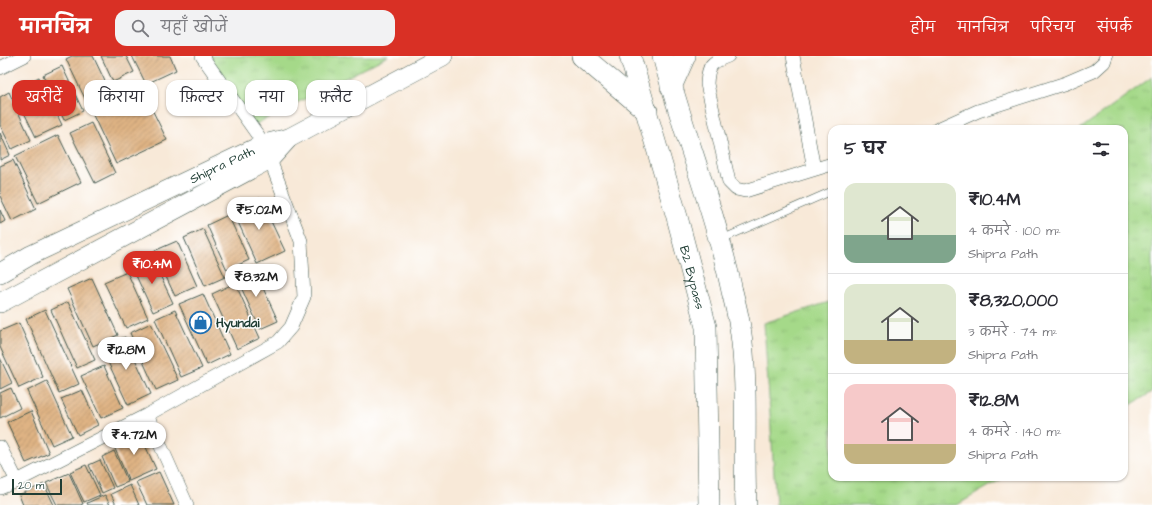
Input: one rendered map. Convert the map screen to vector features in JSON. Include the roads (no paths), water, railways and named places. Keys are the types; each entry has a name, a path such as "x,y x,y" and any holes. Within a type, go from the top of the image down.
{"main road":[{"path":"582,56 647,111"},
{"name":"B2 Bypass","path":"630,56 677,217 706,327 709,505"},
{"path":"663,56 671,87 720,240 740,326 746,386 744,467 746,505"},
{"path":"671,87 685,56"}],"street":[{"path":"6,62 24,56"},
{"path":"0,488 17,481 147,414 278,342 291,327 304,297 301,241 267,152 202,56"},
{"name":"Shipra Path","path":"0,273 31,255 267,152 289,138 443,56"},
{"path":"728,56 714,61 708,71 707,84 729,182 736,189 745,191 828,165"},
{"path":"793,56 814,169"},
{"path":"946,125 978,110 1066,83 1094,71 1104,62 1106,56"},
{"path":"0,303 267,152"},
{"path":"147,414 187,505"},
{"path":"0,447 17,481"}],"lane":[{"path":"720,240 828,193"}],"place":[{"name":"Hyundai","path":"200,322"}]}
